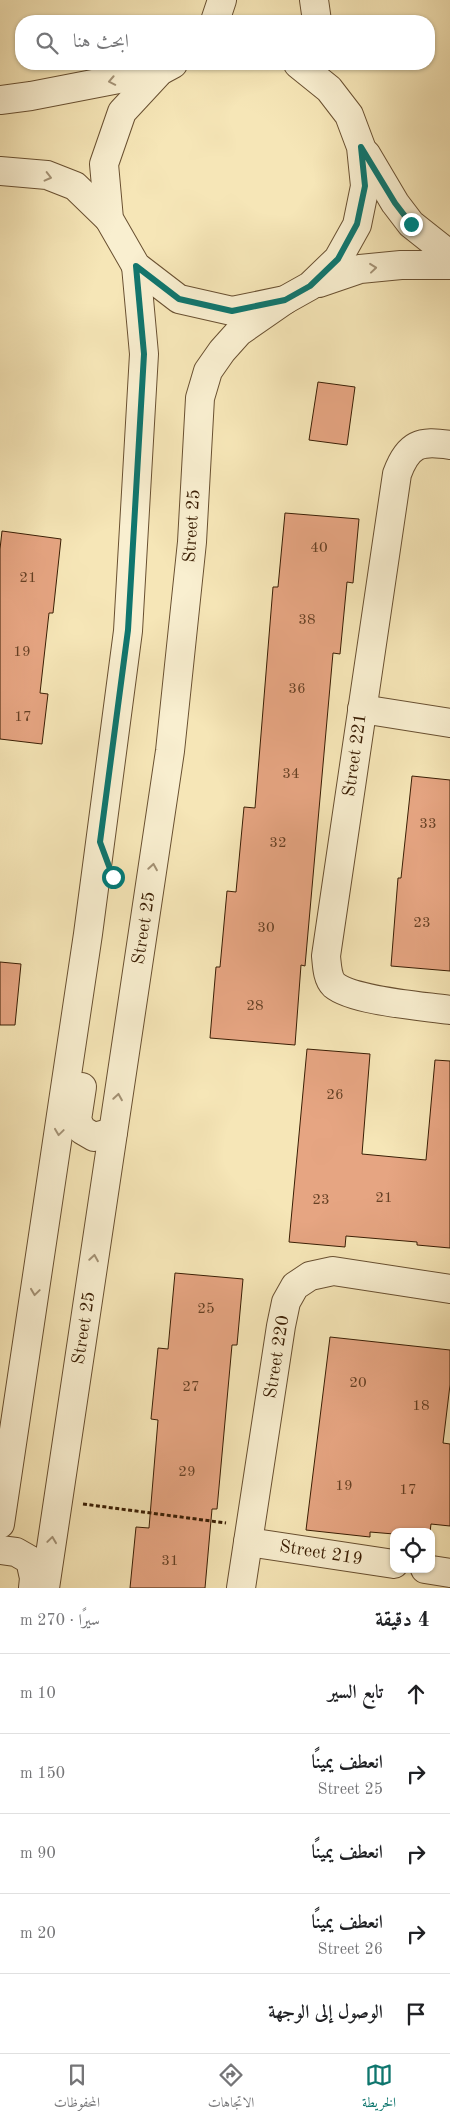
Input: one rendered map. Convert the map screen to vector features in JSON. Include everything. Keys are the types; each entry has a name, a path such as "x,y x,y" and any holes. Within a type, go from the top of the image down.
{"street":[{"path":"217,15 222,0"},
{"path":"314,0 316,15"},
{"path":"0,100 31,96 156,70"},
{"path":"109,219 104,164 119,120 122,112 164,70"},
{"path":"312,70 327,76 349,116 361,147 395,203 411,224 450,255"},
{"path":"310,286 338,259 357,224 365,186 361,147"},
{"path":"0,171 47,175 75,186 109,219 136,266 179,299 232,311 285,300 310,286 360,269 401,265 450,265"},
{"path":"0,1524 86,944 129,611 144,354 136,266"},
{"name":"Street 25","path":"45,1588 170,751 192,542 200,398 208,371 239,332 285,300"},
{"name":"Street 221","path":"450,445 432,442 420,444 408,452 397,474 326,956 328,972 333,984 346,992 450,1010"},
{"path":"362,709 450,722"},
{"path":"100,842 113,877 77,1120 82,1130 94,1137 113,1132"},
{"name":"Street 220","path":"241,1588 281,1326 286,1302 295,1286 310,1276 333,1271 450,1289"},
{"name":"Street 219","path":"249,1534 390,1563"},
{"path":"0,1550 16,1552 30,1560 34,1578 33,1588"},
{"path":"435,1571 450,1573"}],"path":[{"path":"58,1500 249,1534"}],"building":[{"path":"318,382 355,387 347,445 309,440"},
{"path":"285,513 359,519 353,583 347,582 340,654 333,653 305,966 301,965 295,1045 210,1038 216,967 220,967 227,891 236,892 244,807 255,808 273,587 278,587"},
{"path":"2,531 61,539 53,613 49,613 40,693 48,694 42,744 0,739 0,549"},
{"path":"412,776 450,780 450,971 391,966 398,878 401,878"},
{"path":"0,962 21,964 15,1025 0,1025"},
{"path":"307,1049 370,1054 362,1154 426,1160 435,1060 450,1061 450,1248 417,1245 417,1242 346,1236 345,1247 289,1242"},
{"path":"175,1273 243,1279 237,1345 232,1345 217,1509 212,1509 205,1588 130,1588 136,1527 149,1528 158,1420 151,1419 158,1348 168,1349"},
{"path":"330,1337 450,1350 450,1385 443,1443 450,1444 450,1526 431,1524 430,1528 390,1528 390,1534 370,1532 370,1537 306,1530"}],"route":[{"path":"113,877 100,842 128,630 144,354 136,266 179,299 232,311 285,300 310,286 338,259 357,224 365,186 361,147 395,203 411,224"}]}
